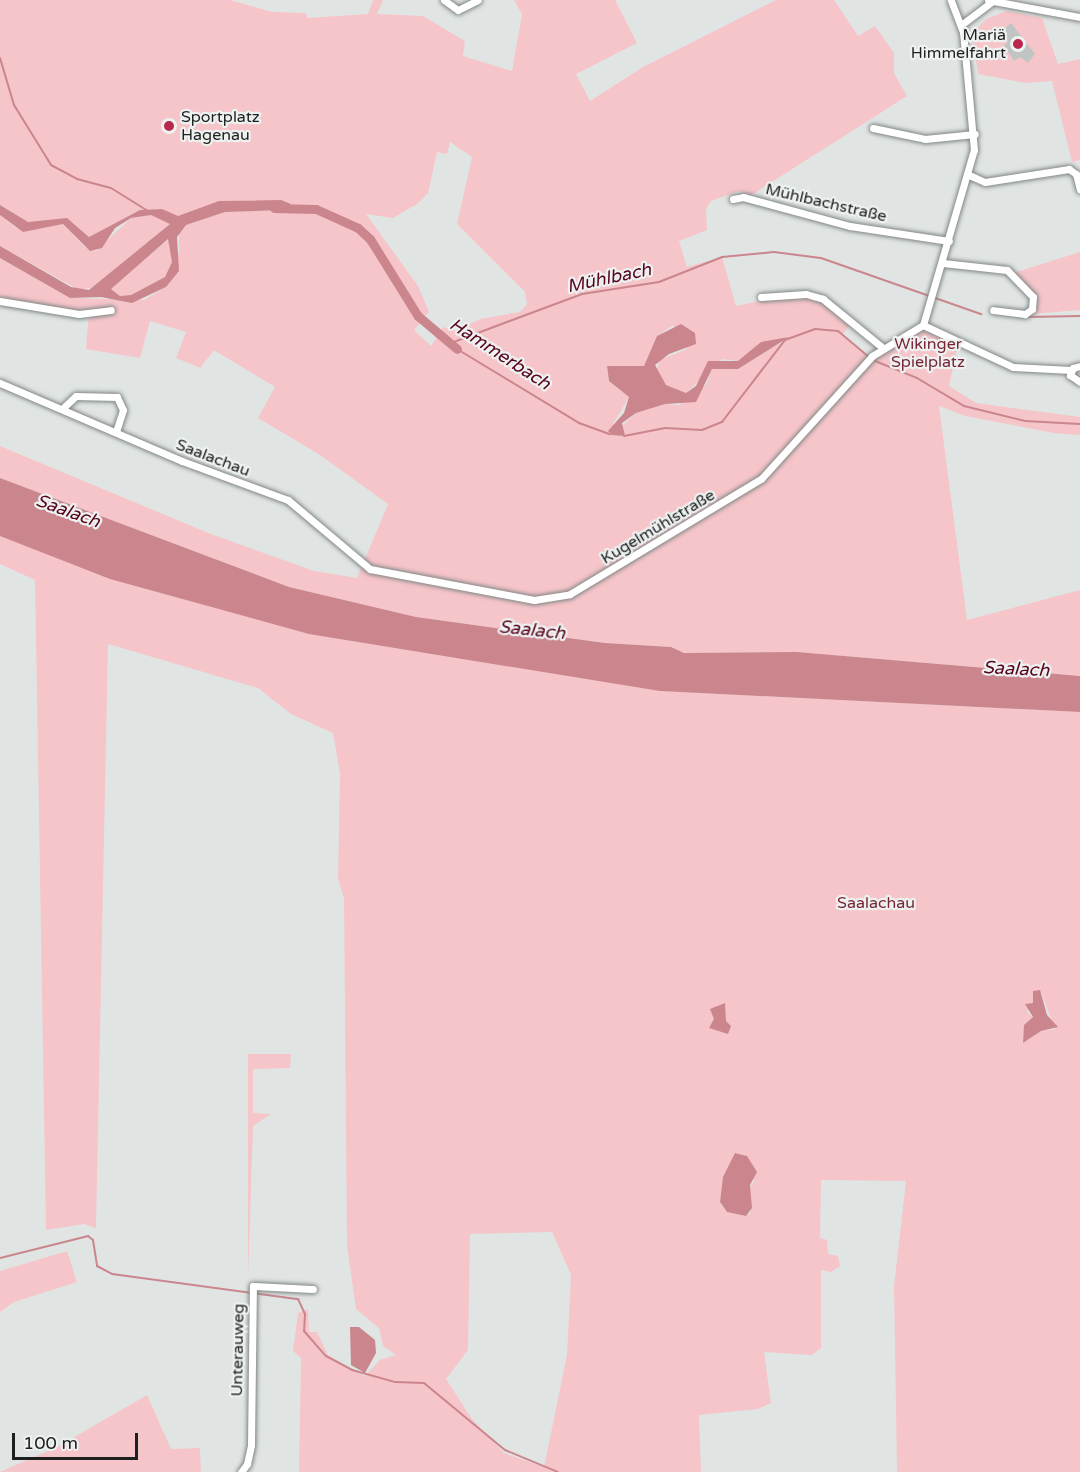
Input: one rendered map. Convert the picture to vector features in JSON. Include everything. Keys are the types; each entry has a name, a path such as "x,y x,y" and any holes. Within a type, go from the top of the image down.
{"street":[{"path":"444,0 458,10 478,0"},
{"path":"951,0 961,26 964,74 975,134 969,175 944,263 923,325 1012,367 1071,370 1080,366"},
{"path":"961,26 992,0 1080,17"},
{"path":"873,128 925,139 975,134"},
{"path":"969,175 985,182 1069,169 1076,174 1080,190"},
{"name":"Mühlbachstraße","path":"733,199 743,197 850,226 949,241"},
{"path":"944,263 1007,270 1033,297 1032,309 1025,314 993,310"},
{"path":"761,297 806,294 823,298 884,348"},
{"path":"0,301 79,314 111,310"},
{"name":"Kugelmühlstraße","path":"301,510 370,569 534,600 554,598 588,586 761,479 884,348 923,325"},
{"path":"1071,370 1072,380 1080,382"},
{"name":"Saalachau","path":"0,383 64,407 116,432 301,510"},
{"path":"64,407 76,396 117,398 123,410 116,432"},
{"name":"Unterauweg","path":"240,1472 247,1464 251,1445 253,1286 313,1289"}],"green space":[{"name":"Wikinger Spielplatz","path":"0,0 230,0 272,12 306,13 307,18 368,14 373,0 383,0 377,14 423,16 465,41 463,56 512,71 522,14 514,0 615,0 637,43 576,74 590,101 643,67 776,0 834,0 858,36 875,26 894,53 894,73 907,96 750,196 739,191 711,201 706,209 707,230 679,241 687,267 722,257 736,306 793,294 815,296 853,321 842,335 875,361 877,352 923,325 958,345 949,386 976,403 1080,417 1080,435 1054,433 965,416 939,406 967,620 1080,590 1080,676 797,652 684,653 671,647 605,643 416,617 289,587 0,478 0,446 211,534 314,571 357,578 388,504 320,455 258,418 275,387 214,350 200,368 176,358 186,332 150,321 140,358 86,349 89,314 0,301 0,258 70,298 144,300 166,287 179,252 179,231 186,225 225,212 283,210 291,204 219,201 178,217 161,209 140,210 89,237 72,222 28,222 0,205","holes":["450,142 472,157 457,224 525,292 527,304 520,312 480,319 456,331 443,327 431,346 414,330 429,312 418,286 366,214 393,218 417,204 428,193 437,152 447,154","673,325 687,349 660,360 656,371 666,385 686,393 722,359 738,361 788,338 738,369 712,369 706,385 679,405 665,404 636,413 620,428 613,424 629,397 609,381 607,366 644,366 657,336"]},
{"path":"1007,11 1042,18 1058,64 1080,59 1080,160 1072,162 1052,81 1026,83 978,74 972,34 986,19"},
{"path":"0,215 16,228 63,224 86,248 96,251 131,218 151,215 171,223 95,287 79,290 0,246"},
{"path":"169,239 172,262 165,277 131,295 120,296 110,288"},
{"path":"1080,252 1080,310 1033,314 1034,301 1013,273"},
{"name":"Saalachau","path":"0,535 660,691 1080,712 1080,1472 897,1472 894,1286 906,1181 821,1180 820,1238 827,1240 828,1254 838,1256 840,1266 831,1272 821,1270 821,1348 812,1355 764,1352 771,1403 758,1409 699,1415 701,1472 299,1472 301,1358 293,1351 298,1313 308,1309 309,1332 317,1332 328,1355 365,1376 380,1360 396,1355 383,1346 379,1328 356,1309 347,1246 344,898 338,879 340,774 333,733 291,714 258,688 108,644 96,1228 84,1224 46,1230 35,580 0,564","holes":["1041,992 1055,1029 1041,1031 1023,1043 1024,1025 1033,1017 1027,1012","736,1153 747,1156 754,1182 749,1188 751,1212 746,1216 727,1212 720,1203 723,1177","552,1232 571,1275 567,1355 544,1467 504,1453 472,1419 446,1379 468,1350 470,1234"]},
{"path":"248,1054 291,1054 290,1068 253,1069 253,1113 271,1114 253,1126 248,1279"},
{"path":"67,1251 77,1282 14,1302 0,1312 0,1271"},
{"path":"147,1395 171,1449 200,1448 201,1472 0,1472 57,1447"}],"water":[{"path":"281,200 291,204 284,210 225,212 186,225 177,237 179,271 166,287 132,303 101,297 70,298 0,258 0,246 71,287 89,290 170,224 151,215 131,218 115,228 102,248 90,251 63,224 23,232 0,215 0,205 28,222 67,218 89,237 140,210 162,209 178,216 219,201","holes":["168,239 172,262 165,277 131,295 120,296 111,289"]},
{"path":"681,324 695,333 696,344 669,354 655,365 666,385 686,393 696,386 708,361 738,361 761,342 789,337 738,369 712,369 696,402 665,404 636,413 622,423 625,436 612,435 608,431 624,413 629,397 609,381 607,366 644,366 657,336"},
{"name":"Saalach","path":"0,478 289,587 416,617 605,643 671,647 684,653 797,652 1080,676 1080,712 660,691 309,634 110,579 0,536"},
{"path":"1040,990 1047,1015 1058,1027 1041,1031 1023,1043 1024,1025 1033,1017 1025,1004 1033,1003 1033,991"},
{"path":"725,1003 726,1021 731,1026 728,1034 709,1028 714,1019 710,1009"},
{"path":"735,1153 747,1156 757,1172 750,1185 752,1208 746,1216 727,1212 720,1202 723,1177"},
{"path":"350,1327 359,1327 375,1340 376,1353 365,1373 351,1365"}],"building":[{"name":"Mariä Himmelfahrt","path":"1011,23 1035,54 1028,63 1020,57 1014,61 1004,45 1008,42 1004,29"}],"waterway":[{"path":"0,58 14,105 51,165 77,179 111,188 148,211"},
{"name":"Hammerbach","path":"274,208 316,209 358,228 370,239 418,316 457,349"},
{"name":"Mühlbach","path":"451,343 582,294 659,282 722,257 774,252 821,258 981,314"},
{"path":"1027,317 1080,316"},
{"name":"Hammerbach","path":"624,436 665,428 702,430 722,422 785,340 815,329 838,331 867,355"},
{"name":"Hammerbach","path":"457,349 579,423 610,434"},
{"path":"875,361 917,378 964,406 1025,421 1080,424"},
{"path":"0,1258 88,1236 93,1240 97,1266 112,1274 298,1299 305,1314 304,1331 326,1356 352,1370 395,1382 424,1383 505,1450 558,1472"}],"place":[{"name":"Mariä Himmelfahrt","path":"1018,44"},
{"name":"Sportplatz Hagenau","path":"169,126"}]}
